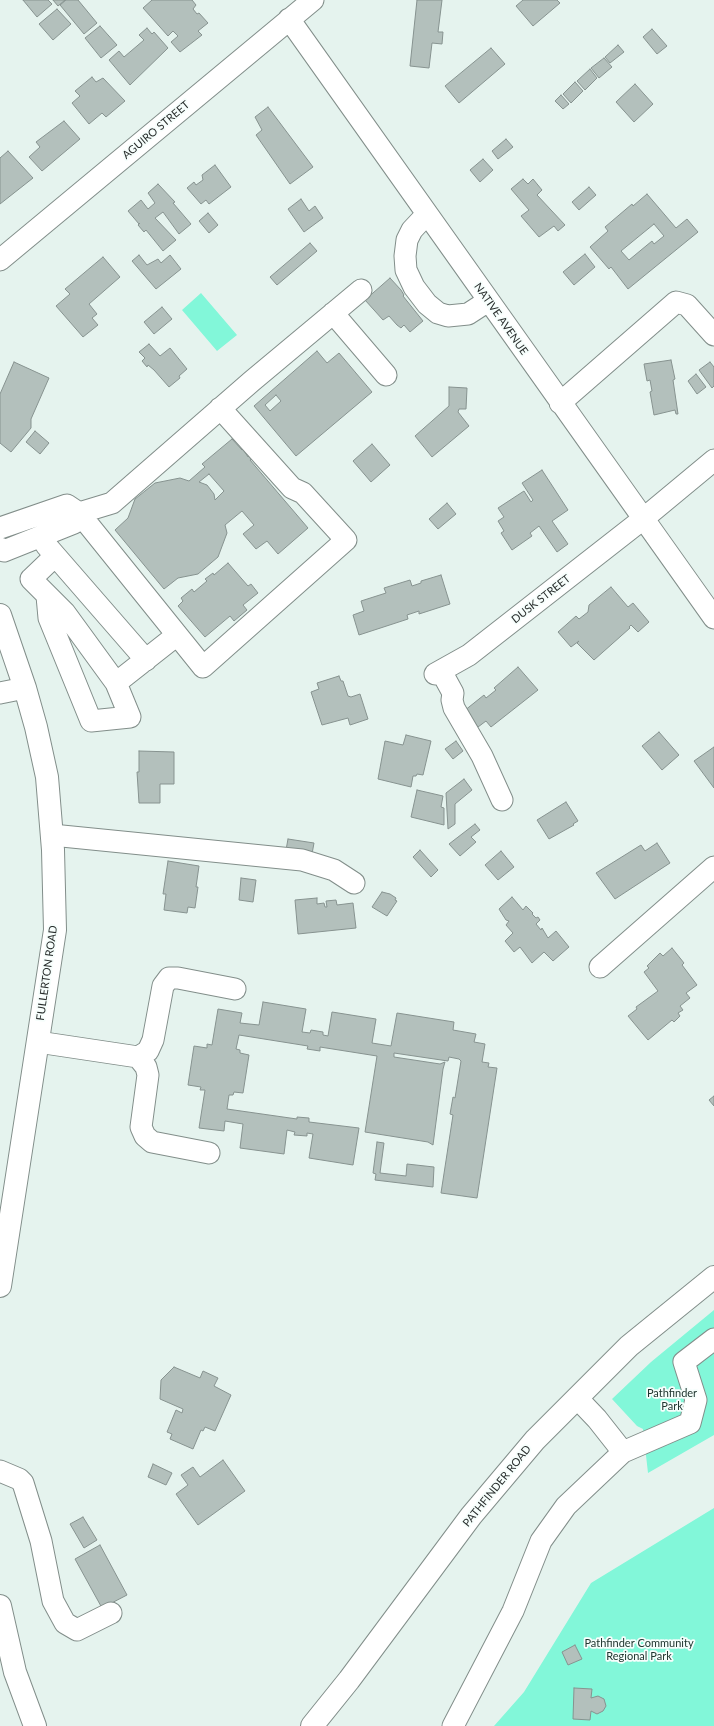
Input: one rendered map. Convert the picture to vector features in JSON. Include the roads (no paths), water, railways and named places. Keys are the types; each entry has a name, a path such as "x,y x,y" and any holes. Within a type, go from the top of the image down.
{"main road":[{"name":"FULLERTON ROAD","path":"0,615 25,688 47,777 52,835 55,930 0,1286"},
{"name":"PATHFINDER ROAD","path":"312,1726 346,1685 487,1496 535,1440 629,1346 714,1277"},
{"path":"0,1606 15,1672 35,1726"}],"street":[{"name":"AGUIRO STREET","path":"0,260 313,0"},
{"name":"NATIVE AVENUE","path":"289,20 714,618"},
{"path":"427,214 412,230 408,240 405,256 406,270 414,288 438,313 448,316 468,314 488,301"},
{"path":"0,548 4,552 39,538 74,523 79,513 112,503 220,408 360,290"},
{"path":"560,402 676,302 687,305 714,335"},
{"path":"333,313 386,376"},
{"path":"0,528 67,505 79,513 203,667 346,540 303,493 292,488 220,408"},
{"name":"DUSK STREET","path":"502,800 482,756 454,708 452,700 453,693 438,672 469,655 643,519 714,460"},
{"path":"39,538 146,660"},
{"path":"47,596 49,618 91,721 130,718 116,683 65,613 31,579 55,556"},
{"path":"116,683 177,635"},
{"path":"0,693 25,688"},
{"path":"52,835 302,860 334,870 354,883"},
{"path":"600,967 714,867"},
{"path":"38,1042 138,1057 148,1051 153,1040 163,986 169,978 178,978 235,989"},
{"path":"138,1057 146,1067 148,1075 141,1127 145,1136 152,1142 209,1153"},
{"path":"453,1726 513,1611 541,1541 566,1506 623,1452 690,1423 696,1400 684,1362 714,1339"},
{"path":"577,1398 598,1419 623,1452"},
{"path":"0,1471 10,1474 23,1483 40,1541 53,1601 65,1623 76,1630 111,1613"}],"park label":[{"name":"Pathfinder Park","path":"672,1399"},
{"name":"Pathfinder Community Regional Park","path":"639,1649"}]}
